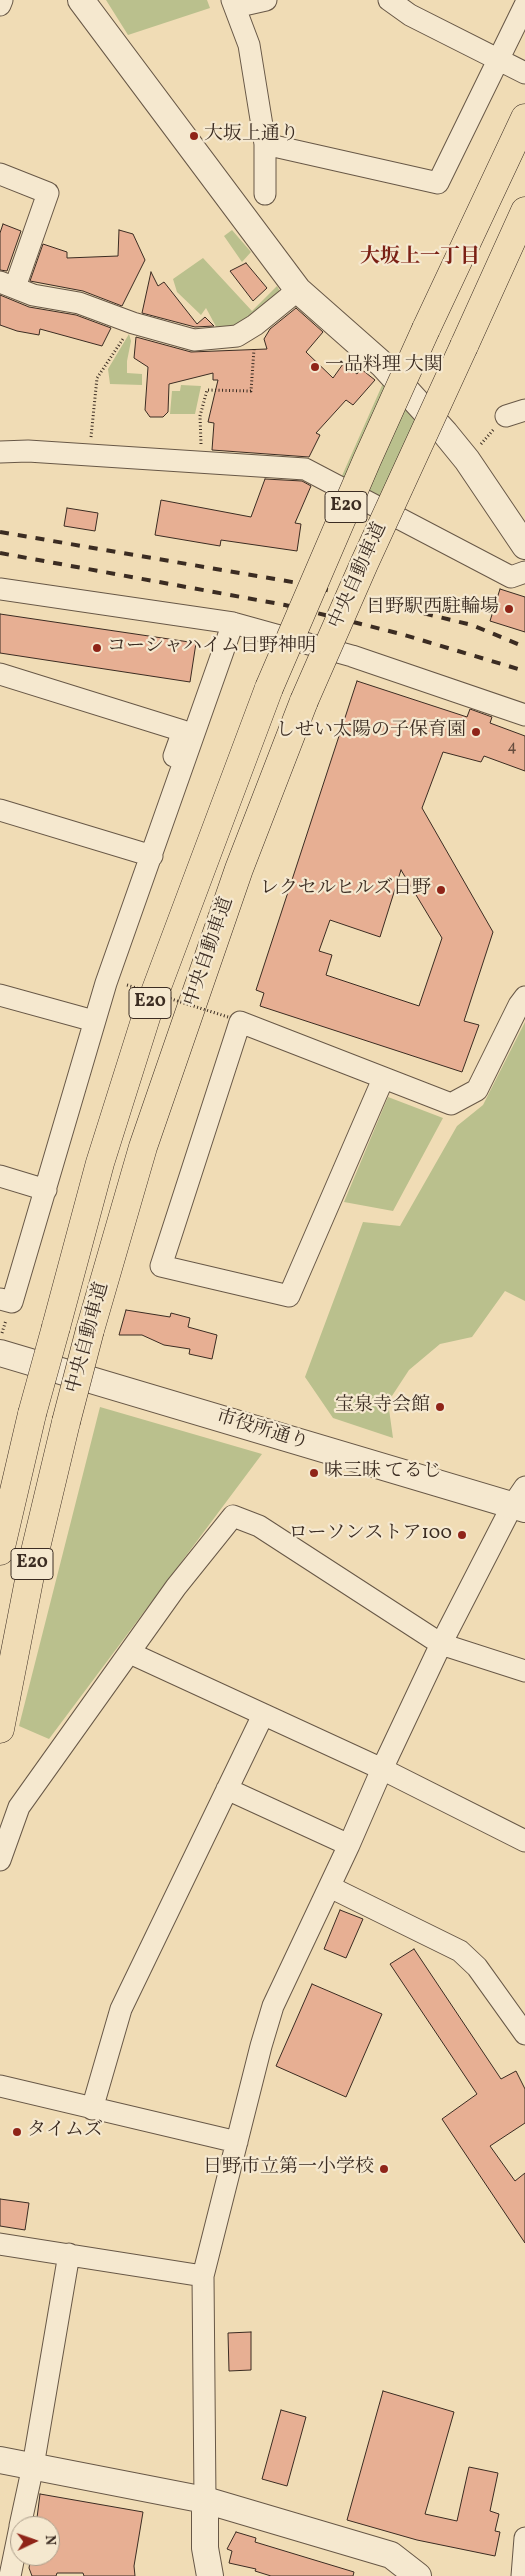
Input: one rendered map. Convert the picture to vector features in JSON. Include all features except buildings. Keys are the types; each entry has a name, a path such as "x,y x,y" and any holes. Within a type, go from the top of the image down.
{"highway":[{"name":"中央自動車道","path":"0,1551 32,1414 100,1163 148,1011 269,688 363,469 525,118"},
{"name":"中央自動車道","path":"2,1718 33,1560 90,1330 143,1147 239,869 304,701 364,564 525,211"}],"street":[{"path":"0,5 2,0"},
{"path":"81,0 298,290 383,365 467,460 525,546"},
{"path":"265,194 265,144 249,45 233,4 266,0"},
{"path":"389,0 410,15 525,73"},
{"path":"265,144 438,183 525,5"},
{"path":"0,174 48,193 8,284 33,295 79,303 133,324 194,340 237,336 255,325 298,290"},
{"path":"0,452 90,455 305,469 511,577 525,572"},
{"path":"0,589 234,623 352,656 525,714"},
{"path":"0,1299 12,1302 94,1020 234,623"},
{"path":"0,674 183,731 146,830 152,856"},
{"path":"0,810 152,856"},
{"path":"0,995 94,1020"},
{"path":"383,1079 289,1296 161,1266 240,1022 383,1079 452,1104 476,1090 519,1005 525,997"},
{"path":"0,1176 46,1190"},
{"name":"市役所通り","path":"0,1353 521,1501"},
{"path":"210,2576 205,2548 203,2276 260,2046 273,2006 330,1887 382,1768 440,1644 521,1501"},
{"path":"0,1860 19,1807 176,1587 233,1516 259,1526 440,1644 525,1671"},
{"path":"130,1653 263,1716 382,1768 525,1841"},
{"path":"92,2109 121,2009 263,1716"},
{"path":"227,1789 349,1845"},
{"path":"330,1887 460,1951 477,1966 525,2034"},
{"path":"0,2086 237,2142"},
{"path":"0,2244 203,2276"},
{"path":"22,2516 33,2466 69,2254"},
{"path":"0,2460 205,2500 391,2554 418,2576"},
{"path":"522,2576 525,2538"}],"path":[{"path":"90,455 97,378 133,324"},
{"path":"202,462 200,416 207,390 251,391 255,325"},
{"path":"467,460 515,413"},
{"path":"127,985 228,1017"}],"green space":[{"path":"106,0 207,0 210,8 128,35"},
{"path":"232,230 251,252 242,262 224,236"},
{"path":"203,258 252,311 277,286 282,295 252,321 219,332 206,308 201,315 177,292 173,279"},
{"path":"129,334 131,341 127,373 142,374 142,385 110,384 108,369"},
{"path":"384,381 435,428 396,512 341,478"},
{"path":"181,385 201,386 195,414 170,414 172,391 180,391"},
{"path":"525,1022 525,1301 505,1291 472,1337 440,1344 409,1370 388,1402 393,1438 333,1418 305,1377 363,1222 400,1226 457,1126 483,1105"},
{"path":"388,1097 443,1118 393,1211 344,1202"},
{"path":"100,1407 262,1454 49,1739 19,1726"}],"railway":[{"path":"0,532 298,583 472,625 525,647"},
{"path":"0,553 285,605 401,634 525,671"}],"place":[{"name":"大坂上通り","path":"194,136"},
{"name":"一品料理 大関","path":"315,367"},
{"name":"日野駅西駐輪場","path":"509,609"},
{"name":"コーシャハイム日野神明","path":"97,648"},
{"name":"しせい太陽の子保育園","path":"476,732"},
{"name":"レクセルヒルズ日野","path":"441,890"},
{"name":"宝泉寺会館","path":"440,1407"},
{"name":"味三昧 てるじ","path":"314,1473"},
{"name":"ローソンストア100","path":"462,1535"},
{"name":"タイムズ","path":"17,2132"},
{"name":"日野市立第一小学校","path":"384,2169"}],"district":[{"name":"大坂上一丁目","path":"420,258"}]}
